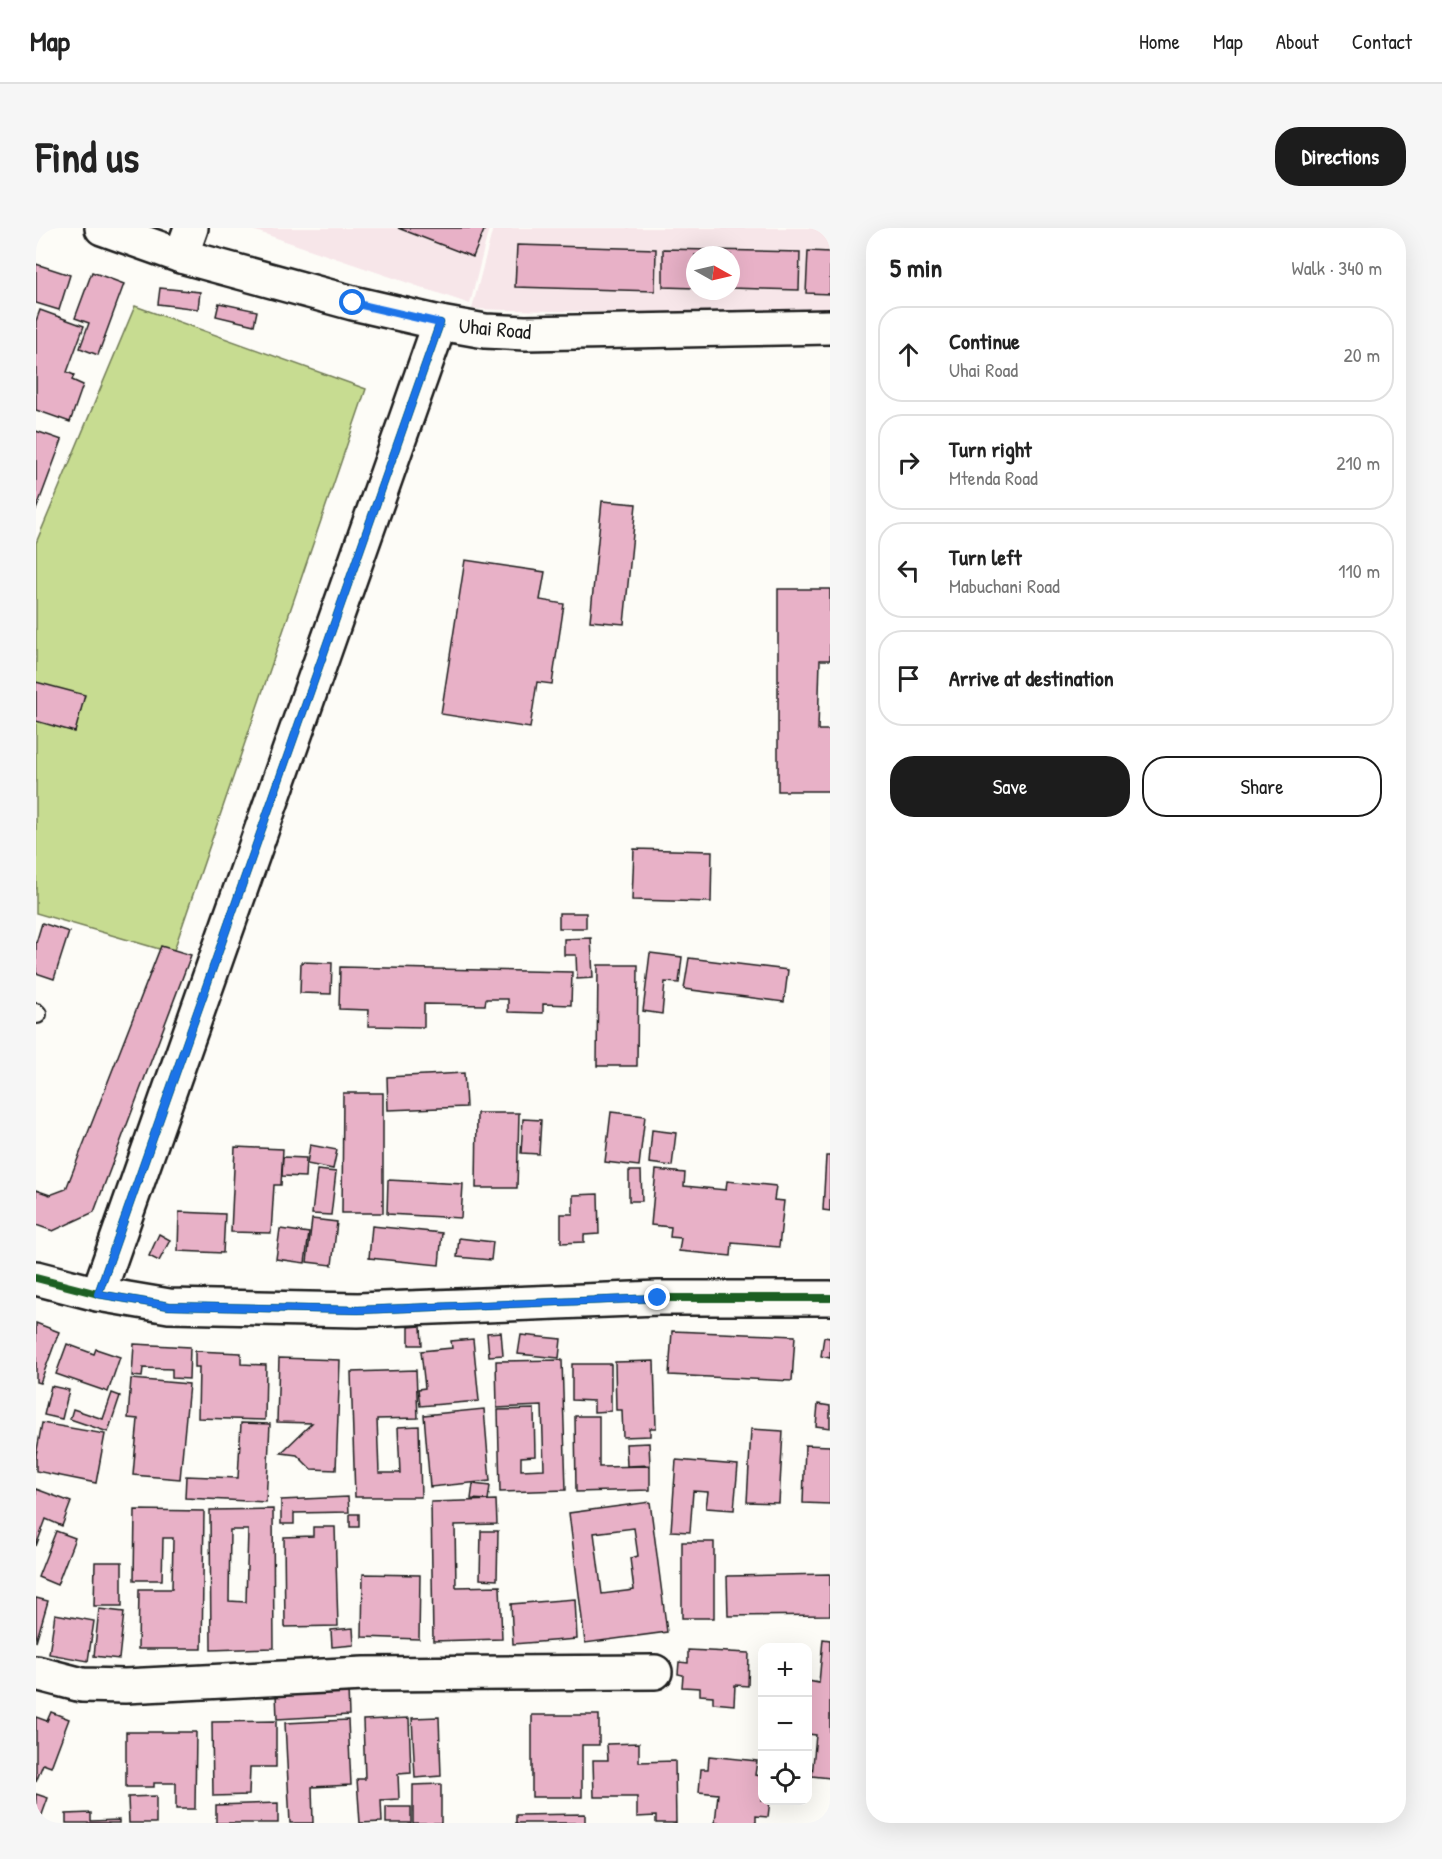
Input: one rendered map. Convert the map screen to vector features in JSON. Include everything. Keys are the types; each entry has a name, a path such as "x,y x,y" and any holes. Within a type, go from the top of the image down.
{"street":[{"name":"Uhai Road","path":"102,228 186,242 353,303 485,331 525,333 830,327"},
{"path":"98,1294 440,323"},
{"path":"36,1278 98,1294 169,1306 358,1310 658,1298 830,1298"},
{"path":"36,1673 82,1685 125,1686 364,1674 655,1672"}],"shaded area":[{"path":"247,228 489,228 470,304"},
{"path":"493,228 830,228 830,318 472,309"}],"green space":[{"path":"135,306 366,389 173,953 36,913 36,543"}],"building":[{"path":"398,228 485,228 473,257"},
{"path":"517,245 656,249 655,291 515,287"},
{"path":"663,249 686,250 686,288 663,287"},
{"path":"740,251 800,252 799,290 740,288"},
{"path":"808,251 830,252 830,294 806,293"},
{"path":"36,264 70,275 59,310 36,303"},
{"path":"92,272 124,284 98,355 80,348 89,323 75,318"},
{"path":"160,288 200,292 198,309 158,304"},
{"path":"219,303 257,311 254,325 216,316"},
{"path":"40,310 84,326 67,372 74,375 72,380 83,385 70,422 36,410 36,321"},
{"path":"36,431 62,440 36,510"},
{"path":"602,501 636,504 624,624 590,621"},
{"path":"465,560 545,572 540,600 564,604 552,684 537,682 530,728 441,714"},
{"path":"778,589 830,589 830,660 820,660 818,730 830,730 830,791 778,791"},
{"path":"36,682 85,695 75,732 36,721"},
{"path":"634,849 712,851 711,902 632,900"},
{"path":"559,913 586,913 586,928 559,928"},
{"path":"42,923 69,932 54,979 36,973 36,943"},
{"path":"591,938 593,978 577,979 576,955 564,955 564,939"},
{"path":"161,946 191,955 94,1212 53,1231 36,1225 36,1190 50,1195 66,1189"},
{"path":"650,953 682,957 679,983 665,982 662,1014 643,1011"},
{"path":"689,958 788,970 784,1002 684,989"},
{"path":"301,962 332,963 331,994 300,993"},
{"path":"598,965 638,965 637,1066 597,1066"},
{"path":"340,967 572,972 571,1005 543,1004 543,1013 508,1012 508,999 486,999 485,1005 424,1004 424,1027 368,1026 369,1010 339,1009"},
{"path":"464,1073 466,1107 388,1110 387,1077"},
{"path":"343,1093 383,1093 383,1213 342,1213"},
{"path":"611,1112 645,1116 639,1166 605,1162"},
{"path":"477,1113 519,1113 517,1188 476,1188"},
{"path":"523,1119 541,1120 539,1154 521,1153"},
{"path":"652,1130 676,1133 672,1166 649,1163"},
{"path":"310,1145 337,1150 333,1169 307,1164"},
{"path":"235,1147 283,1149 281,1185 274,1185 271,1233 231,1232"},
{"path":"826,1156 830,1156 830,1211 823,1210"},
{"path":"283,1157 306,1158 305,1177 282,1176"},
{"path":"317,1170 336,1172 331,1215 312,1214"},
{"path":"656,1170 685,1173 684,1186 726,1190 727,1181 776,1186 774,1200 784,1201 779,1247 732,1243 731,1256 679,1251 681,1238 670,1237 671,1227 651,1225"},
{"path":"629,1171 641,1171 642,1201 629,1201"},
{"path":"388,1180 463,1184 461,1218 387,1214"},
{"path":"598,1194 599,1234 584,1235 584,1242 561,1243 561,1214 573,1214 573,1195"},
{"path":"179,1212 225,1214 223,1253 178,1251"},
{"path":"312,1219 337,1222 332,1265 307,1262"},
{"path":"372,1226 442,1233 439,1265 369,1258"},
{"path":"280,1229 309,1233 305,1263 276,1259"},
{"path":"159,1234 170,1240 159,1261 149,1256"},
{"path":"459,1238 493,1242 491,1260 457,1257"},
{"path":"36,1323 59,1332 40,1383 36,1382"},
{"path":"421,1326 422,1345 409,1345 409,1327"},
{"path":"672,1331 795,1336 792,1381 669,1375"},
{"path":"501,1332 503,1355 489,1356 487,1333"},
{"path":"521,1335 561,1339 559,1358 518,1354"},
{"path":"824,1337 830,1338 830,1358 821,1356"},
{"path":"473,1339 479,1401 420,1406 418,1389 425,1388 421,1351 452,1348 451,1341"},
{"path":"67,1344 94,1354 96,1349 120,1357 108,1392 56,1374"},
{"path":"134,1344 190,1347 189,1379 172,1378 172,1369 143,1368 142,1377 132,1376"},
{"path":"195,1351 241,1353 241,1364 266,1365 265,1420 198,1418 199,1367 195,1367"},
{"path":"279,1358 340,1360 336,1470 311,1469 297,1455 281,1453 312,1423 277,1422"},
{"path":"562,1360 566,1490 500,1492 498,1410 534,1409 535,1456 521,1457 521,1470 544,1469 542,1406 497,1408 496,1361"},
{"path":"654,1361 656,1428 650,1428 650,1436 623,1437 622,1410 616,1410 615,1362"},
{"path":"572,1364 611,1364 611,1411 594,1412 594,1401 572,1400"},
{"path":"416,1370 418,1418 377,1419 379,1473 400,1473 398,1427 419,1426 421,1497 355,1497 351,1372"},
{"path":"131,1379 189,1384 180,1479 133,1475 138,1419 128,1418"},
{"path":"51,1386 69,1390 62,1419 44,1415"},
{"path":"112,1393 120,1396 108,1432 70,1419 73,1409 103,1419"},
{"path":"818,1404 830,1406 830,1428 816,1426"},
{"path":"484,1409 490,1481 430,1487 424,1415"},
{"path":"575,1416 599,1416 599,1467 650,1466 650,1490 576,1492"},
{"path":"42,1423 105,1434 96,1483 36,1471 36,1455"},
{"path":"241,1423 270,1424 266,1502 185,1498 186,1476 238,1478"},
{"path":"751,1429 783,1431 779,1503 747,1502"},
{"path":"649,1443 650,1465 627,1466 626,1444"},
{"path":"805,1445 830,1446 830,1504 803,1503"},
{"path":"676,1460 738,1465 734,1510 706,1508 708,1492 693,1491 690,1532 671,1531"},
{"path":"473,1484 490,1486 488,1500 471,1499"},
{"path":"36,1489 71,1502 62,1526 46,1519 36,1546"},
{"path":"348,1497 349,1512 294,1513 294,1524 281,1524 281,1500"},
{"path":"496,1500 497,1524 455,1525 456,1587 500,1586 502,1639 433,1641 431,1502"},
{"path":"650,1502 667,1632 585,1643 569,1513","holes":["634,1528 638,1556 630,1558 634,1590 602,1594 594,1533"]},
{"path":"273,1509 274,1648 211,1650 210,1510","holes":["230,1530 248,1530 246,1602 229,1601"]},
{"path":"135,1510 204,1511 202,1649 138,1649 139,1589 172,1589 173,1538 163,1538 162,1580 134,1580"},
{"path":"350,1514 359,1514 359,1527 350,1527"},
{"path":"313,1527 335,1527 338,1626 285,1627 284,1537 313,1536"},
{"path":"56,1531 75,1538 57,1585 38,1577"},
{"path":"481,1531 498,1531 497,1580 480,1579"},
{"path":"682,1542 714,1542 714,1618 682,1618"},
{"path":"95,1562 122,1562 122,1606 94,1606"},
{"path":"363,1574 420,1575 419,1639 362,1637"},
{"path":"830,1574 830,1615 728,1616 727,1576"},
{"path":"36,1598 48,1601 36,1642"},
{"path":"575,1599 577,1639 513,1644 511,1604"},
{"path":"99,1609 124,1612 119,1659 94,1656"},
{"path":"55,1614 94,1621 88,1661 49,1654"},
{"path":"353,1628 354,1645 332,1647 331,1630"},
{"path":"823,1639 830,1640 830,1778 812,1776 816,1735 812,1734 812,1682 819,1683"},
{"path":"688,1650 749,1653 748,1686 735,1685 734,1705 713,1703 713,1696 700,1695 700,1688 682,1687 683,1675 678,1674 679,1662 688,1663"},
{"path":"348,1689 349,1715 277,1719 276,1693"},
{"path":"51,1712 69,1719 51,1767 43,1764 36,1782 36,1717 47,1721"},
{"path":"532,1715 599,1715 599,1745 582,1745 582,1797 532,1797"},
{"path":"439,1717 441,1776 415,1778 412,1718"},
{"path":"409,1718 411,1773 398,1774 399,1799 381,1800 382,1822 360,1823 357,1779 365,1779 363,1720"},
{"path":"348,1720 351,1785 312,1787 313,1823 290,1823 285,1723"},
{"path":"276,1721 276,1767 250,1767 249,1795 213,1796 212,1722"},
{"path":"126,1732 196,1732 195,1809 176,1809 176,1783 154,1783 154,1787 126,1787"},
{"path":"639,1743 639,1762 675,1761 676,1823 656,1823 656,1816 637,1817 637,1797 594,1797 593,1760 608,1760 607,1744"},
{"path":"709,1756 757,1761 755,1775 758,1775 758,1805 769,1805 768,1817 756,1816 756,1823 715,1823 718,1794 699,1792 701,1769 708,1769"},
{"path":"441,1784 441,1823 413,1823 413,1785"},
{"path":"36,1794 48,1798 39,1823 36,1823"},
{"path":"156,1796 156,1823 129,1823 128,1797"},
{"path":"278,1803 278,1823 216,1823 216,1805"},
{"path":"386,1807 411,1807 411,1823 386,1823"},
{"path":"91,1813 91,1821 119,1820 119,1823 66,1823 66,1814"},
{"path":"585,1814 585,1823 516,1823 516,1815"}],"cycle path":[{"path":"98,1294 440,323"},
{"path":"36,1278 98,1294 169,1306 358,1310 658,1298 830,1298"}],"route":[{"path":"353,303 440,323 98,1294 169,1306 358,1310 658,1298"}]}
